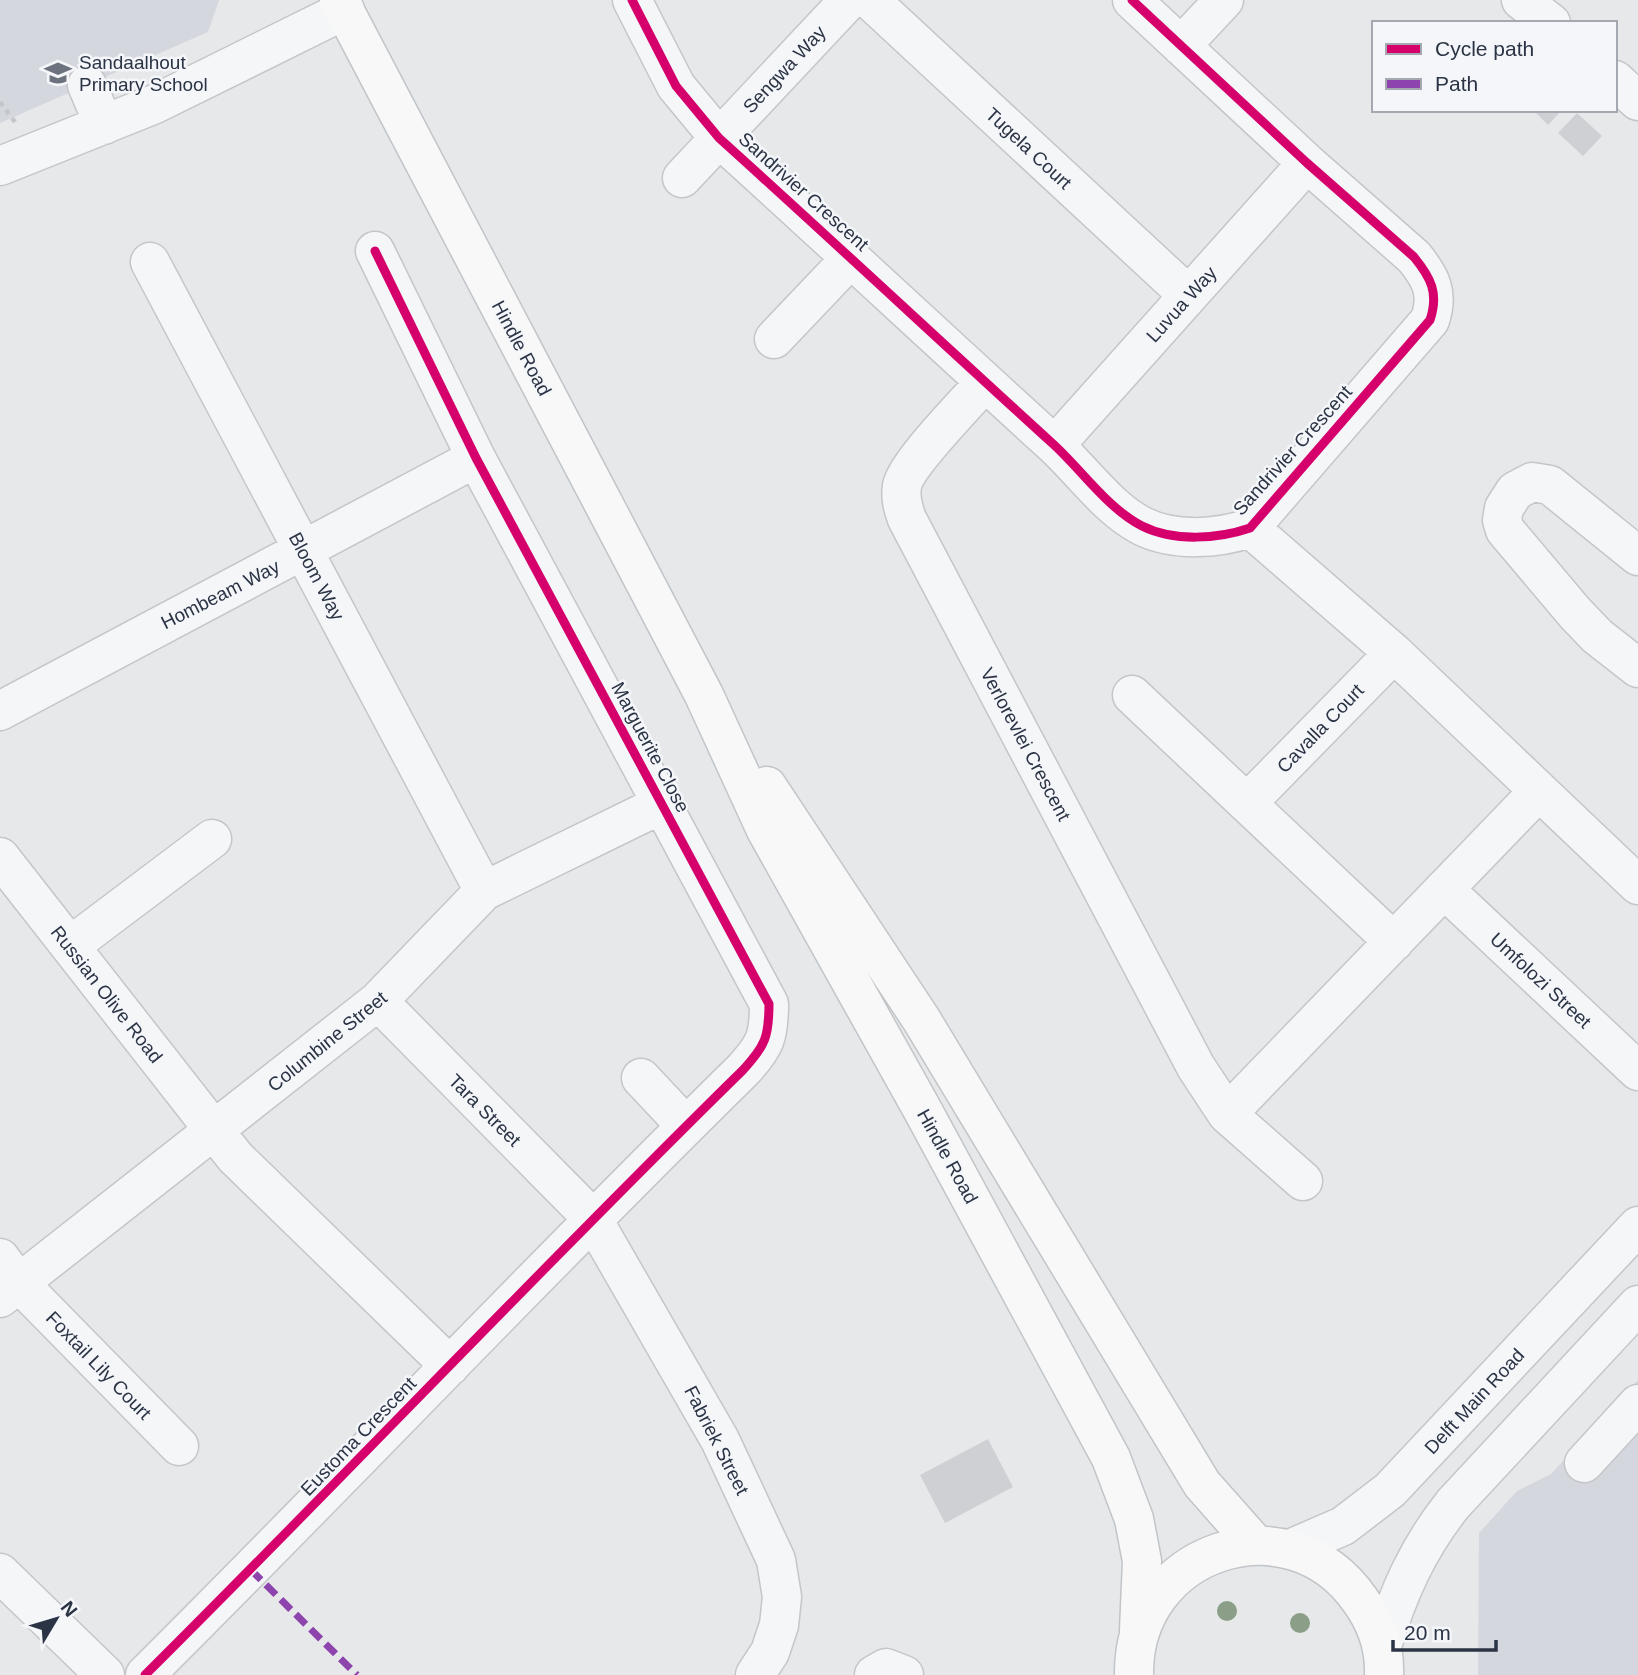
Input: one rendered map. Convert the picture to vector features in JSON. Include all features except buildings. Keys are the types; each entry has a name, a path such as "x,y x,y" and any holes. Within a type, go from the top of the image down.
{"main road":[{"name":"Hindle Road","path":"342,5 704,695 766,830 929,1121 1111,1458 1134,1519 1142,1561 1134,1675"},
{"name":"Hindle Road","path":"704,695 920,1019 1202,1484 1273,1547"},
{"path":"1139,1631 1157,1597 1184,1569 1218,1552 1273,1547 1323,1563 1350,1585 1370,1613 1383,1661"}],"street":[{"name":"Sandrivier Crescent","path":"632,0 676,86 719,138 984,383 1055,445 1122,512 1155,532 1172,536 1231,535 1250,528 1430,320 1434,307 1433,284 1414,257 1307,163 1132,0"},
{"name":"Sengwa Way","path":"719,138 849,0"},
{"name":"Tugela Court","path":"870,0 1188,295"},
{"path":"1181,46 1224,0"},
{"path":"1521,0 1550,21"},
{"path":"1532,0 1551,21"},
{"path":"0,166 155,104 342,5"},
{"path":"1617,82 1638,101"},
{"path":"87,85 104,124"},
{"name":"Sandrivier Crescent","path":"682,177 719,138"},
{"name":"Luvua Way","path":"1055,445 1307,163"},
{"name":"Marguerite Close","path":"375,251 476,458 769,1004 769,1029 762,1049 592,1218"},
{"name":"Sandrivier Crescent","path":"774,339 851,258"},
{"name":"Bloom Way","path":"150,262 484,891"},
{"name":"Verlorevlei Crescent","path":"984,383 914,464 902,483 901,499 907,519 1196,1067 1227,1114 1303,1181"},
{"name":"Hombeam Way","path":"0,711 476,458"},
{"path":"1638,556 1550,485 1532,482 1522,485 1504,508 1502,520 1511,541 1597,636 1638,668"},
{"path":"1250,528 1394,653 1537,793 1638,885"},
{"name":"Cavalla Court","path":"1247,803 1394,653"},
{"path":"1132,695 1394,942"},
{"path":"1227,1114 1537,793"},
{"name":"Columbine Street","path":"6,1280 214,1131 378,1001 484,891 662,804"},
{"path":"70,946 212,839"},
{"name":"Russian Olive Road","path":"0,857 214,1131"},
{"name":"Umfolozi Street","path":"1444,889 1638,1071"},
{"name":"Tara Street","path":"378,1001 592,1218"},
{"path":"641,1078 686,1126"},
{"path":"214,1131 235,1157 450,1366"},
{"name":"Eustoma Crescent","path":"145,1675 592,1218"},
{"name":"Fabriek Street","path":"592,1218 720,1440 776,1560 782,1597 779,1625 767,1670"},
{"name":"Delft Main Road","path":"1273,1547 1343,1526 1390,1490 1638,1226"},
{"name":"Foxtail Lily Court","path":"6,1280 179,1446"},
{"path":"1383,1661 1402,1586 1433,1530 1453,1504 1638,1305"},
{"path":"1584,1463 1638,1404"},
{"path":"0,1573 105,1675"},
{"path":"874,1675 886,1668 904,1675"}],"shaded area":[{"name":"Sandaalhout Primary School","path":"0,0 219,0 208,32 0,123"},
{"path":"1638,1380 1638,1675 1478,1675 1479,1533 1517,1491 1551,1474"}],"marked path":[{"path":"251,1570 357,1675"}],"cycle path":[{"path":"632,0 676,86 719,138 1063,453 1117,509 1142,526 1168,535 1224,535 1250,528 1430,320 1434,302 1432,286 1414,257 1307,163 1132,0"},
{"path":"145,1675 743,1070 761,1047 767,1033 769,1004 476,458 375,251"}],"place":[{"name":"Sandaalhout Primary School","path":"58,73"}]}
